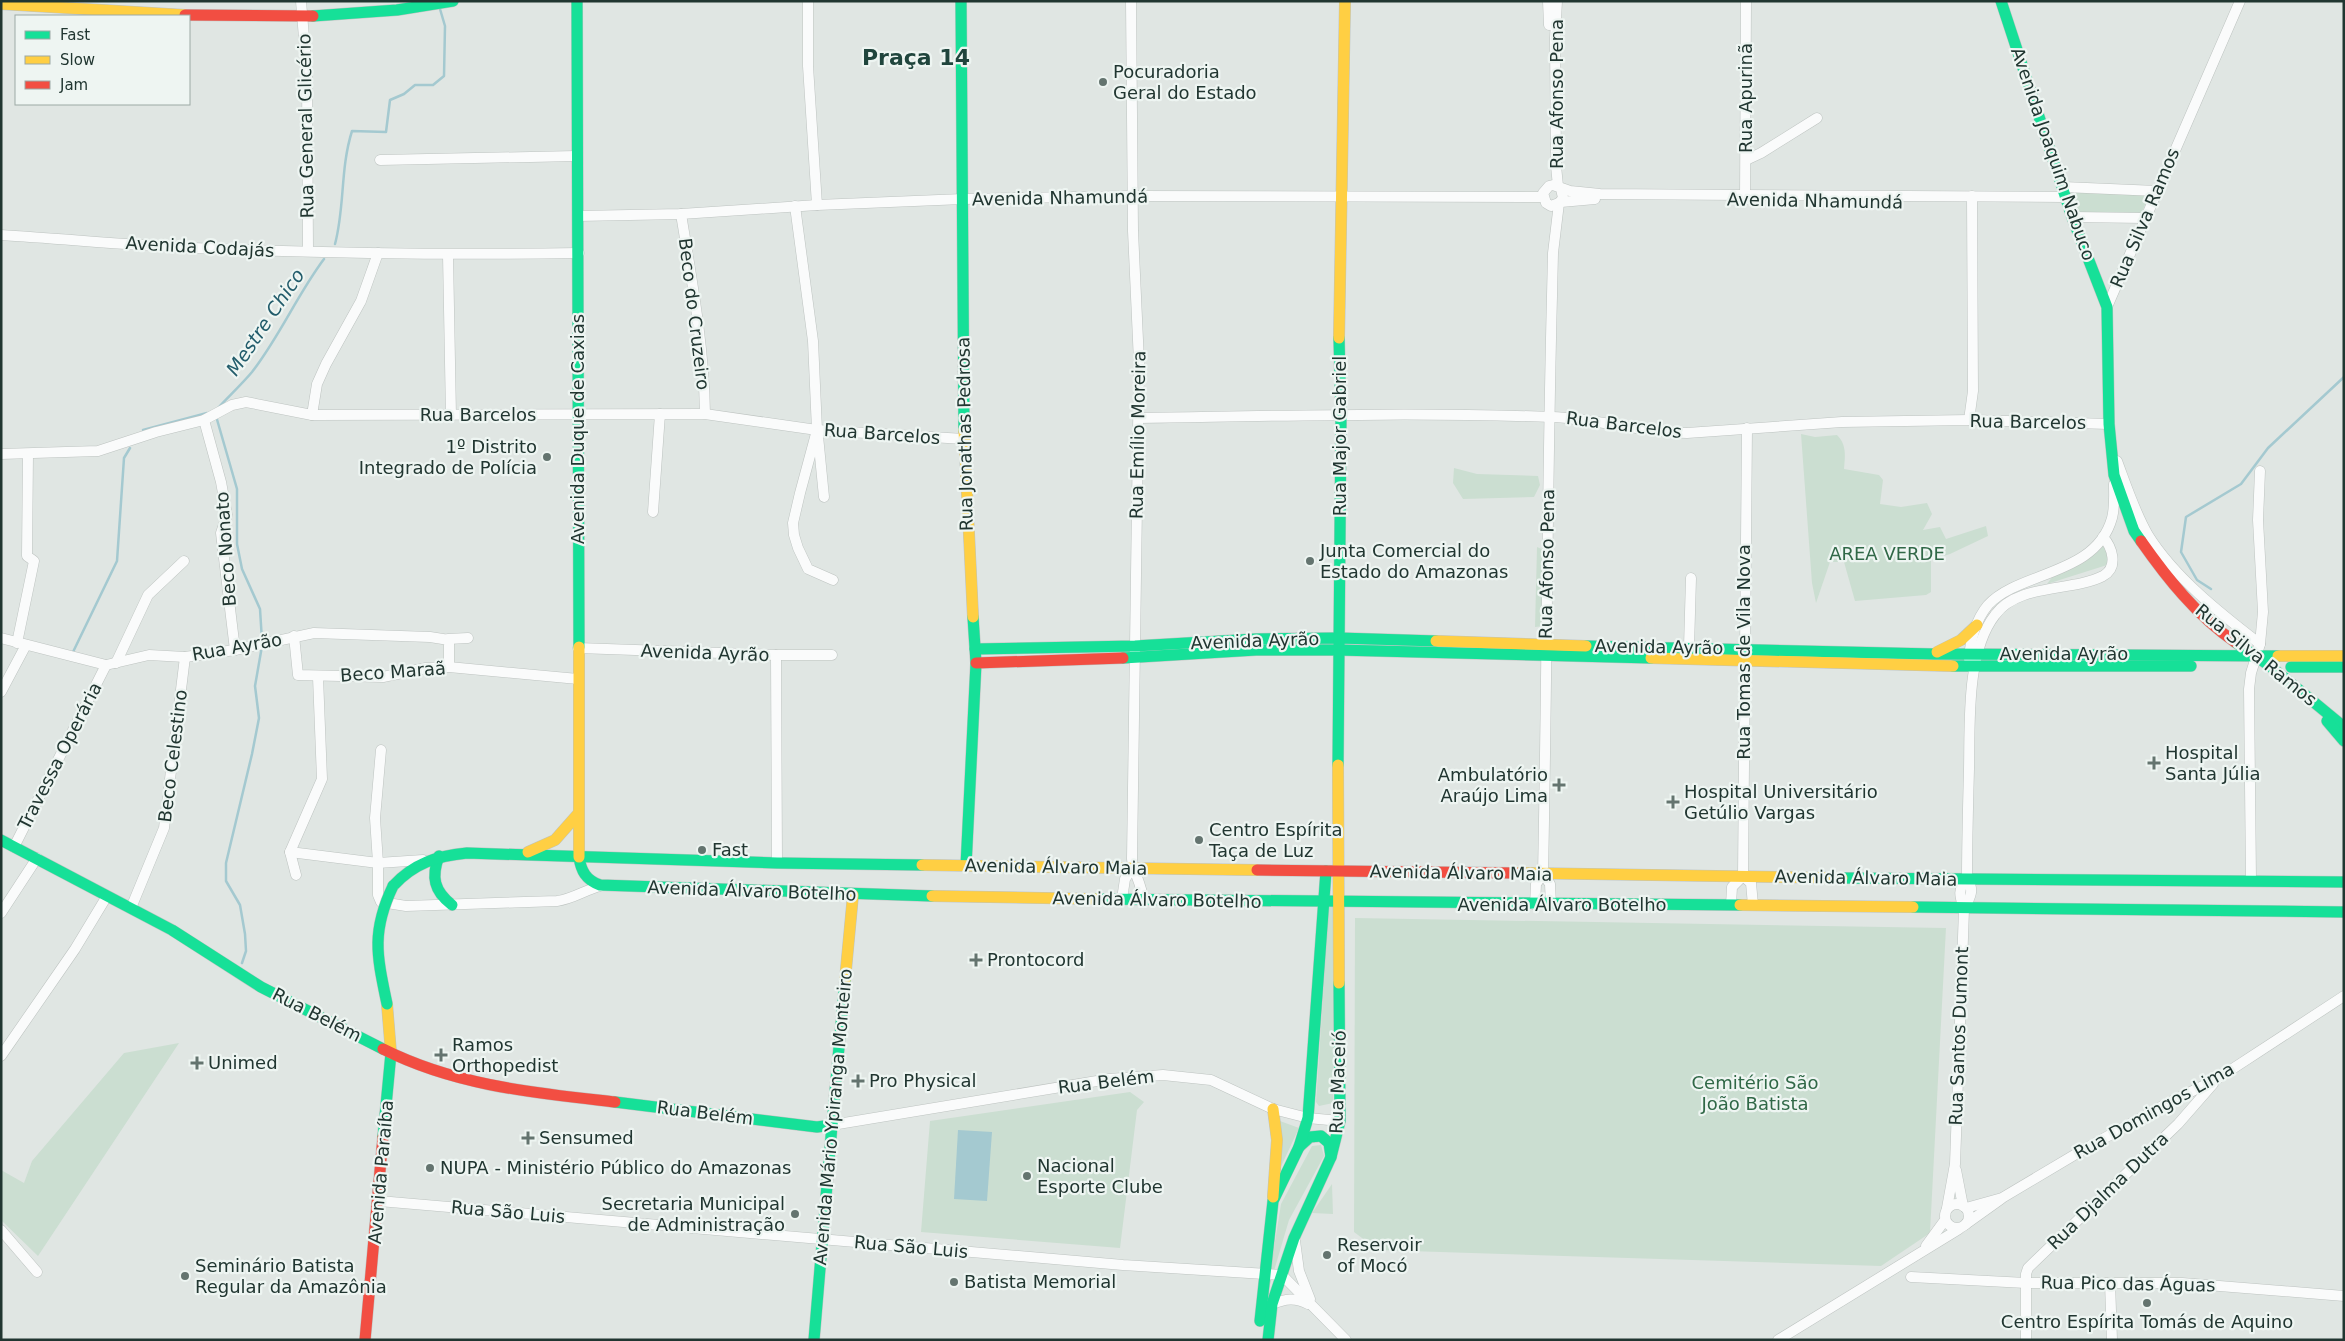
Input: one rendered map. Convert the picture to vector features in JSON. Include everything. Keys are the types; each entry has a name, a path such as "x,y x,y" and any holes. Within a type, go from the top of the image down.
{"main road":[{"name":"Avenida Duque de Caxias","path":"577,1 579,857"},
{"name":"Rua Jonathas Pedrosa","path":"961,1 964,439 968,549 976,663 966,866"},
{"name":"Rua Major Gabriel","path":"1339,871 1342,416 1339,325 1345,1"},
{"name":"Avenida Joaquim Nabuco","path":"2001,1 2065,196 2107,307"},
{"path":"1,4 141,12 304,17 394,10 451,2"},
{"name":"Rua Silva Ramos","path":"2107,307 2110,446 2114,476 2134,532 2162,570 2200,613 2255,661"},
{"path":"1933,654 1952,646 1977,625"},
{"name":"Avenida Ayrão","path":"976,663 1256,644 1339,644 1547,650 1744,661 2255,661 2344,656"},
{"name":"Avenida Ayrão","path":"1547,650 1689,647 1744,648 1933,654 1972,660"},
{"name":"Avenida Ayrão","path":"975,649 1135,652"},
{"name":"Avenida Ayrão","path":"2255,661 2270,666 2344,668"},
{"name":"Rua Silva Ramos","path":"2270,666 2332,715 2344,727"},
{"path":"2316,704 2320,716 2344,741"},
{"path":"521,854 535,850 555,840 578,814"},
{"name":"Rua Belém","path":"1,840 172,930 253,983 392,1053 458,1078 512,1090 817,1127 832,1125"},
{"path":"426,859 467,853 579,857 583,874 589,880 600,885"},
{"path":"439,856 433,872 435,890 452,905"},
{"name":"Avenida Álvaro Maia","path":"579,857 966,866 2344,882"},
{"name":"Avenida Paraíba","path":"365,1340 392,1053 387,1004 376,953 376,934 379,918 393,886 402,875 426,859"},
{"name":"Rua Maceió","path":"1258,1340 1273,1201 1299,1147 1308,1118 1326,871"},
{"name":"Rua Maceió","path":"1268,1340 1272,1304 1294,1238 1331,1157 1340,1121 1339,871"},
{"name":"Avenida Álvaro Botelho","path":"600,885 853,895 1340,903 1753,905"},
{"name":"Avenida Mário Ypiranga Monteiro","path":"814,1340 821,1239 853,895"},
{"name":"Avenida Álvaro Maia","path":"1753,905 1964,909 2344,912"},
{"path":"1273,1109 1277,1140 1273,1201"},
{"path":"1299,1147 1310,1137 1322,1136 1329,1143 1331,1157"}],"street":[{"name":"Rua General Glicério","path":"301,1 304,17 307,75 308,251"},
{"path":"808,1 808,66 817,205"},
{"name":"Rua Emílio Moreira","path":"1130,1 1139,418 1132,868 1141,884 1143,900"},
{"name":"Rua Afonso Pena","path":"1548,1 1556,187"},
{"name":"Rua Afonso Pena","path":"1553,140 1557,1"},
{"name":"Rua Apurinã","path":"1745,197 1746,1"},
{"name":"Rua Silva Ramos","path":"2107,307 2240,1"},
{"path":"1746,160 1761,153 1818,118"},
{"path":"380,160 576,156"},
{"path":"1556,187 1563,193 1560,203 1554,206 1545,201 1543,193 1556,187"},
{"name":"Avenida Nhamundá","path":"1556,187 1600,194 1972,199 2157,191"},
{"name":"Avenida Nhamundá","path":"578,216 681,214 795,206 963,199 1133,196 1341,196 1545,201"},
{"name":"Avenida Nhamundá","path":"1560,203 1600,199 1745,197"},
{"path":"1969,420 1973,391 1972,199"},
{"name":"Rua Afonso Pena","path":"1545,201 1553,253"},
{"name":"Rua Afonso Pena","path":"1535,905 1536,884 1543,874 1547,650 1546,557 1553,253 1560,203"},
{"path":"795,206 813,341 817,430 824,497"},
{"name":"Beco do Cruzeiro","path":"681,214 698,314 704,372 705,414"},
{"path":"2072,216 2145,218"},
{"name":"Avenida Codajás","path":"1,235 192,248 448,255 579,253"},
{"path":"312,415 318,384 323,370 361,301 378,253"},
{"path":"448,255 451,416"},
{"name":"Rua Barcelos","path":"1,454 98,451 156,432 204,420 232,405 246,402 312,415 705,414 817,430 964,439"},
{"path":"653,512 660,414"},
{"name":"Rua Barcelos","path":"1139,418 1342,416 1550,417 1608,422 1664,433 1707,433 1747,428 1842,422 1969,420 2110,424"},
{"name":"Beco Nonato","path":"204,420 221,482 228,518 221,533 234,650"},
{"name":"Rua Tomas de Vila Nova","path":"1732,905 1732,887 1742,876 1747,428"},
{"path":"817,430 793,523 794,535 808,569 833,580"},
{"name":"Rua Silva Ramos","path":"2110,446 2147,533 2159,551 2176,570 2260,644"},
{"path":"1,692 22,644 34,561 27,556 28,454"},
{"path":"2251,880 2249,689 2260,644 2263,612 2258,520 2260,471"},
{"name":"Rua Santos Dumont","path":"1947,1208 1955,1164 1964,909 1960,891 1961,885 1967,879 1970,699 1972,660 1977,625 1988,606 1997,597 2069,565 2089,551 2103,537 2114,511 2114,476"},
{"name":"Rua Santos Dumont","path":"1972,660 1994,615 2004,605 2036,592 2098,578 2109,572 2113,562 2112,555 2103,537"},
{"name":"Travessa Operária","path":"14,847 148,595 184,561"},
{"path":"1689,647 1691,578"},
{"name":"Rua Ayrão","path":"1,638 111,664 159,654 185,657 234,650 314,633 448,639 468,638"},
{"name":"Beco Maraã","path":"294,636 298,675 383,677 426,668 449,667 578,679"},
{"path":"448,639 449,667"},
{"name":"Avenida Ayrão","path":"578,648 776,655 832,655"},
{"path":"776,655 777,863"},
{"name":"Beco Celestino","path":"131,908 164,828 185,657"},
{"path":"296,875 290,852 322,779 318,676"},
{"path":"381,750 375,818 378,895 381,902 406,906 557,901 570,899 600,885"},
{"path":"290,852 378,863 426,859"},
{"path":"1,913 37,858"},
{"name":"Rua Emílio Moreira","path":"1122,899 1125,879 1132,868"},
{"name":"Rua Afonso Pena","path":"1543,874 1550,884 1550,905"},
{"name":"Rua Tomas de Vila Nova","path":"1742,876 1751,883 1753,905"},
{"path":"1,1056 75,950 107,896"},
{"name":"Rua Domingos Lima","path":"1964,1207 2002,1198 2088,1147 2166,1104 2217,1079 2331,1005 2344,994"},
{"name":"Rua Belém","path":"832,1125 966,1101 1136,1076 1172,1076 1211,1080 1273,1109 1308,1118 1340,1121"},
{"name":"Rua Djalma Dutra","path":"2026,1283 2026,1274 2032,1263 2178,1124 2217,1079"},
{"name":"Rua Santos Dumont","path":"1955,1164 1964,1207"},
{"name":"Rua Domingos Lima","path":"1778,1340 1999,1203 2002,1198"},
{"name":"Rua São Luis","path":"378,1200 1123,1265 1265,1273"},
{"path":"1954,1204 1964,1207 1969,1216 1962,1226 1950,1227 1945,1220 1947,1208 1954,1204"},
{"name":"Rua Domingos Lima","path":"1923,1251 1945,1220"},
{"path":"1,1230 37,1272"},
{"path":"1294,1238 1302,1283 1316,1309"},
{"path":"1265,1273 1282,1275 1346,1340"},
{"name":"Rua Pico das Águas","path":"1911,1277 2026,1283 2182,1283 2344,1296"},
{"path":"2026,1283 2026,1340"},
{"path":"2110,1283 2112,1340"},
{"path":"1272,1304 1295,1299 1316,1309"}],"green space":[{"path":"2067,191 2151,191 2141,214 2075,214"},
{"name":"AREA VERDE","path":"1801,434 1815,437 1837,435 1844,447 1844,469 1879,475 1883,480 1880,504 1901,507 1927,503 1932,514 1923,530 1940,527 1946,539 1986,526 1988,536 1950,554 1931,560 1931,592 1926,595 1855,601 1844,562 1830,562 1816,603 1812,583"},
{"path":"1454,468 1477,474 1538,476 1540,485 1534,497 1463,499 1453,483"},
{"path":"2101,543 2109,555 2107,565 2047,584 2053,576"},
{"path":"1537,547 1544,550 1544,626 1535,627"},
{"path":"1329,907 1334,907 1333,1103 1319,1106 1316,1102"},
{"name":"Cemitério São João Batista","path":"1355,918 1946,928 1930,1233 1881,1266 1378,1250 1354,1232"},
{"path":"179,1043 38,1256 1,1220 1,1170 24,1183 32,1161 124,1053"},
{"name":"Nacional Esporte Clube","path":"1130,1092 1144,1102 1137,1110 1120,1248 921,1232 930,1121"},
{"path":"1280,1121 1299,1128 1278,1173"},
{"path":"1321,1145 1324,1156 1289,1220 1266,1298 1281,1204 1312,1146"},
{"path":"1332,1184 1333,1214 1312,1213"}],"water":[{"path":"958,1130 992,1132 987,1201 954,1199"}],"waterway":[{"name":"Mestre Chico","path":"335,244 348,145 352,131 386,132 390,100 404,94 415,85 433,85 444,76 445,26 440,9"},
{"name":"Mestre Chico","path":"218,408 262,358 324,259"},
{"path":"2211,589 2197,580 2181,552 2186,517 2241,484 2268,448 2344,377"},
{"name":"Mestre Chico","path":"143,430 207,413"},
{"path":"216,416 237,489 237,544 242,569 260,609 262,641"},
{"name":"Mestre Chico","path":"73,652 117,561 124,458 130,448"},
{"path":"242,963 246,951 245,934 240,905 226,881 226,863 259,718 255,686 262,646"}],"traffic: fast":[{"path":"313,16 397,10 453,1"},
{"path":"577,1 579,647"},
{"path":"961,1 964,430"},
{"path":"2001,1 2072,217 2107,307 2109,424 2114,475 2134,531 2141,541"},
{"path":"1338,765 1341,416 1339,338"},
{"path":"966,866 976,663 973,617"},
{"path":"975,649 1135,646 1256,639 1339,638 1436,641"},
{"path":"2235,642 2270,666 2344,727"},
{"path":"1586,646 1933,654 2278,656"},
{"path":"1123,658 1256,650 1338,650 1651,658"},
{"path":"1953,666 2191,666"},
{"path":"2291,667 2344,667"},
{"path":"2327,721 2344,741"},
{"path":"1,840 172,930 261,987 383,1049"},
{"path":"393,886 418,866 446,856 467,853 777,863 922,865"},
{"path":"439,856 435,871 436,883 441,894 452,905"},
{"path":"579,857 585,874 600,885 932,896"},
{"path":"1260,1321 1273,1201 1299,1147 1308,1118 1326,871"},
{"path":"1842,878 2344,882"},
{"path":"387,1004 378,944 381,917 393,886"},
{"path":"1096,899 1740,905"},
{"path":"1913,907 2344,912"},
{"path":"615,1102 817,1127 832,1125 845,980"},
{"path":"1268,1340 1272,1304 1294,1238 1331,1157 1340,1121 1339,983"},
{"path":"383,1137 391,1053"},
{"path":"814,1340 832,1125"},
{"path":"1299,1147 1310,1137 1321,1136 1329,1143 1331,1157"}],"traffic: slow":[{"path":"1339,338 1345,1"},
{"path":"1,4 185,15"},
{"path":"964,430 973,617"},
{"path":"1937,652 1961,640 1977,625"},
{"path":"1436,641 1586,646"},
{"path":"579,647 579,857"},
{"path":"2278,656 2344,656"},
{"path":"1651,658 1953,666"},
{"path":"1338,765 1339,983"},
{"path":"528,852 555,840 578,814"},
{"path":"922,865 1257,870"},
{"path":"1516,873 1842,878"},
{"path":"845,980 853,895"},
{"path":"932,896 1096,899"},
{"path":"1740,905 1913,907"},
{"path":"387,1004 391,1053"},
{"path":"1273,1109 1277,1140 1273,1197"}],"traffic: jam":[{"path":"190,15 313,16"},
{"path":"2141,541 2183,596 2221,632 2235,642"},
{"path":"976,663 1123,658"},
{"path":"1257,870 1516,873"},
{"path":"383,1049 411,1062 468,1080 526,1091 615,1102"},
{"path":"365,1340 383,1137"}],"place":[{"name":"Pocuradoria Geral do Estado","path":"1103,82"},
{"name":"1º Distrito Integrado de Polícia","path":"547,457"},
{"name":"Junta Comercial do Estado do Amazonas","path":"1310,561"},
{"name":"Hospital Santa Júlia","path":"2154,763"},
{"name":"Ambulatório Araújo Lima","path":"1559,785"},
{"name":"Hospital Universitário Getúlio Vargas","path":"1673,802"},
{"name":"Centro Espírita Taça de Luz","path":"1199,840"},
{"name":"Fast","path":"702,850"},
{"name":"Prontocord","path":"976,960"},
{"name":"Ramos Orthopedist","path":"441,1055"},
{"name":"Unimed","path":"197,1063"},
{"name":"Pro Physical","path":"858,1081"},
{"name":"Sensumed","path":"528,1138"},
{"name":"NUPA - Ministério Público do Amazonas","path":"430,1168"},
{"name":"Nacional Esporte Clube","path":"1027,1176"},
{"name":"Secretaria Municipal de Administração","path":"795,1214"},
{"name":"Reservoir of Mocó","path":"1327,1255"},
{"name":"Seminário Batista Regular da Amazônia","path":"185,1276"},
{"name":"Batista Memorial","path":"954,1282"},
{"name":"Centro Espírita Tomás de Aquino","path":"2147,1303"}],"district":[{"name":"Praça 14","path":"916,57"}]}
